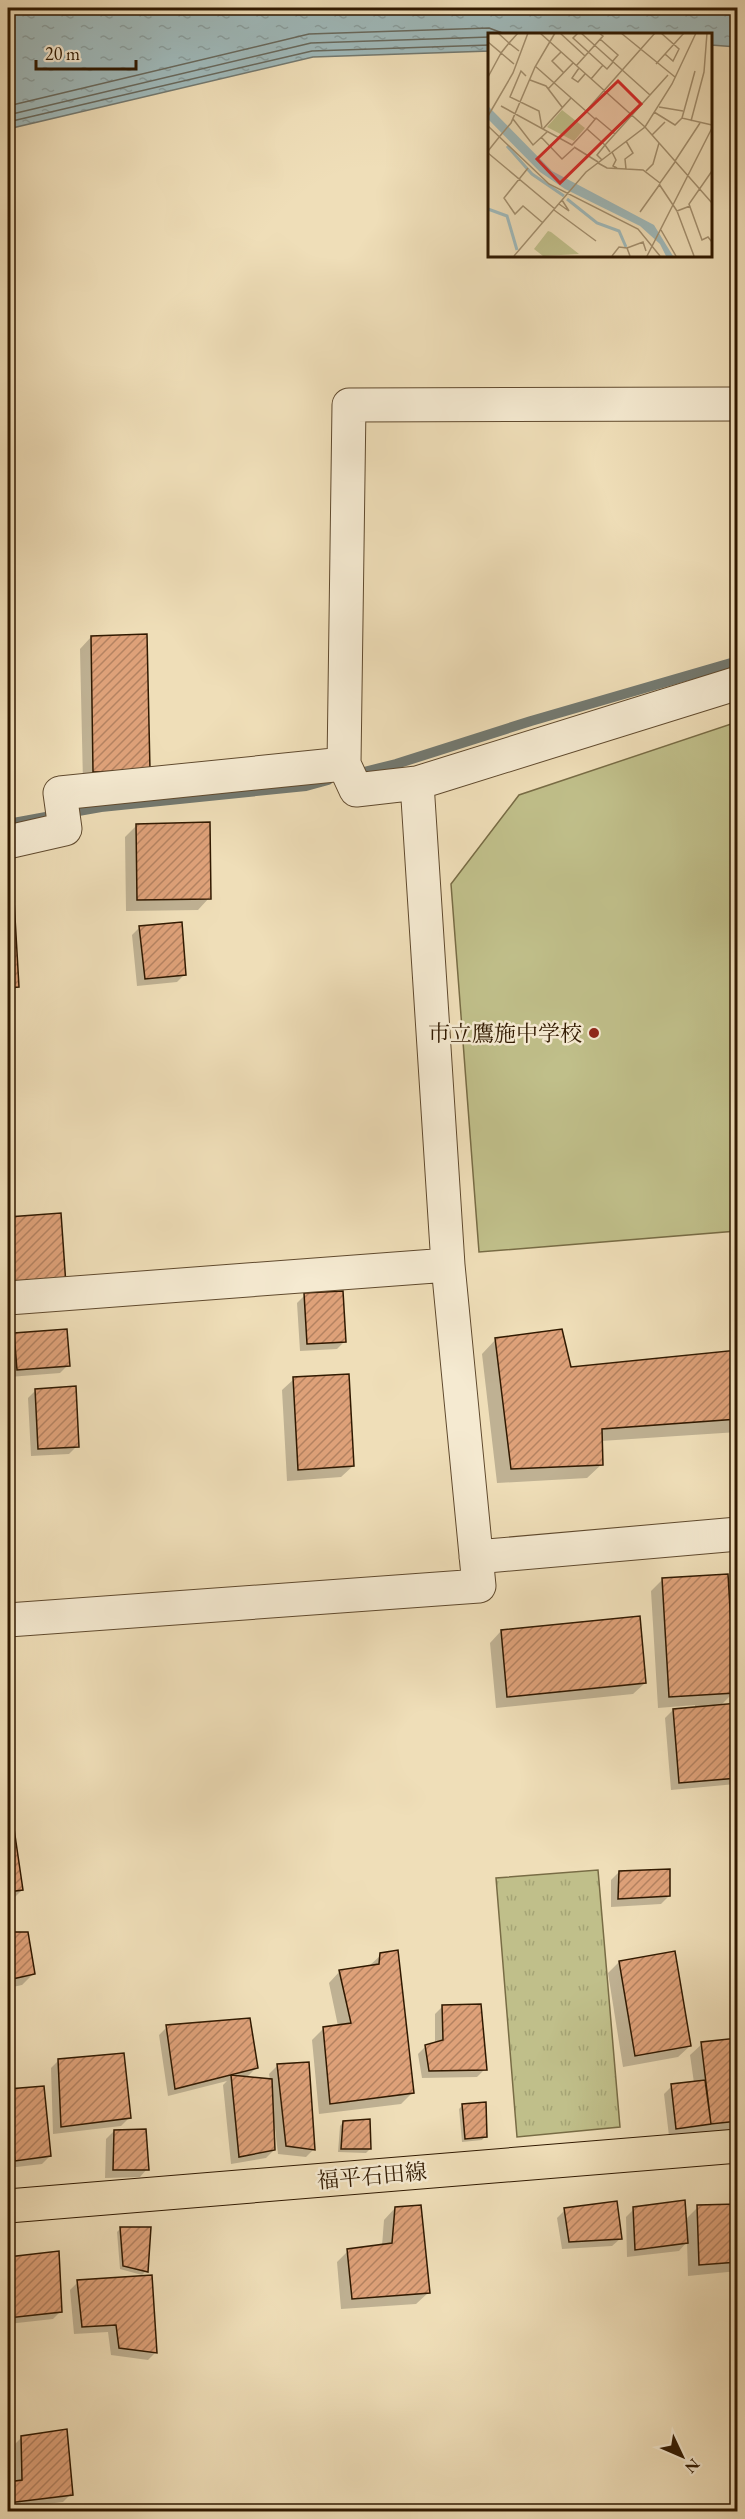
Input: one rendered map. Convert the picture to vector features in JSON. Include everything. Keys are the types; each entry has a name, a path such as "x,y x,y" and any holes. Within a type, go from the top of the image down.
{"main road":[{"name":"福平石田線","path":"8,2206 738,2146"}],"street":[{"path":"738,404 349,405 344,764 356,789 417,783 738,683"},
{"path":"8,843 65,829 60,793 344,764"},
{"path":"8,1620 478,1586 448,1265 417,783"},
{"path":"8,1298 448,1265"},
{"path":"476,1557 738,1534"}],"green space":[{"path":"737,722 737,1231 479,1252 451,884 519,795"},
{"path":"598,1870 620,2127 517,2137 496,1878"}],"water":[{"path":"8,8 737,8 737,47 712,45 712,33 488,33 488,51 313,57 8,129"}],"building":[{"path":"147,634 150,770 93,772 91,636"},
{"path":"210,822 211,899 137,900 136,824"},
{"path":"8,865 12,865 19,987 8,988"},
{"path":"182,922 186,975 145,979 139,926"},
{"path":"61,1213 66,1285 8,1290 8,1217"},
{"path":"343,1291 346,1342 307,1344 304,1293"},
{"path":"67,1329 70,1366 17,1370 14,1333"},
{"path":"562,1329 571,1367 738,1350 738,1419 602,1429 603,1465 511,1469 495,1338"},
{"path":"349,1374 354,1466 298,1470 293,1377"},
{"path":"76,1386 79,1447 38,1449 35,1389"},
{"path":"728,1574 735,1693 669,1697 662,1578"},
{"path":"640,1616 646,1683 507,1697 501,1630"},
{"path":"738,1703 738,1778 679,1783 673,1709"},
{"path":"11,1808 23,1890 8,1892 8,1809"},
{"path":"670,1869 670,1896 618,1899 619,1871"},
{"path":"8,1932 28,1932 35,1974 8,1980"},
{"path":"398,1950 414,2093 330,2104 323,2027 351,2023 339,1970 379,1964 380,1953"},
{"path":"675,1951 691,2046 635,2056 619,1961"},
{"path":"481,2004 487,2070 429,2071 425,2045 443,2040 442,2005"},
{"path":"250,2018 258,2068 175,2089 166,2025"},
{"path":"738,2038 738,2121 711,2124 701,2042"},
{"path":"124,2053 131,2118 61,2127 58,2059"},
{"path":"309,2062 315,2150 286,2146 277,2064"},
{"path":"231,2075 272,2079 275,2150 239,2157"},
{"path":"705,2080 711,2124 676,2129 671,2084"},
{"path":"44,2086 51,2156 15,2161 8,2111 8,2089"},
{"path":"486,2102 487,2137 465,2139 462,2104"},
{"path":"370,2119 371,2149 341,2149 343,2121"},
{"path":"146,2129 149,2170 113,2170 114,2130"},
{"path":"685,2200 688,2243 635,2250 633,2207"},
{"path":"617,2201 622,2239 569,2242 564,2208"},
{"path":"738,2204 738,2262 699,2265 697,2205"},
{"path":"421,2205 430,2293 352,2299 347,2249 392,2243 395,2207"},
{"path":"120,2227 151,2227 148,2272 123,2266"},
{"path":"59,2251 62,2312 8,2318 8,2257"},
{"path":"152,2275 157,2353 119,2348 116,2325 82,2327 77,2280"},
{"path":"67,2429 73,2495 8,2503 8,2482 22,2480 21,2436"}],"waterway":[{"path":"352,775 396,764 531,721 738,661"},
{"path":"67,813 101,807 306,786 328,780"},
{"path":"8,824 46,817"}],"place":[{"name":"市立鷹施中学校","path":"594,1033"}]}
